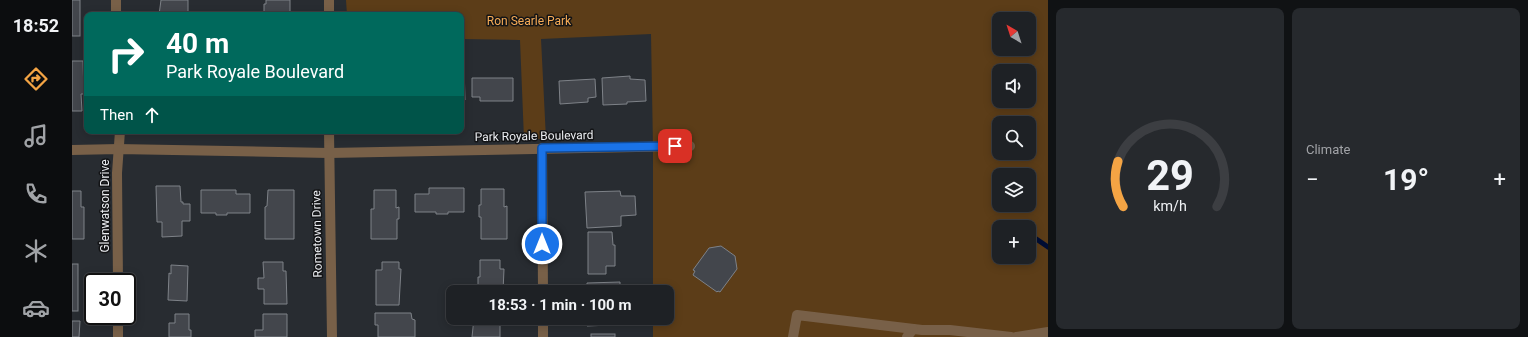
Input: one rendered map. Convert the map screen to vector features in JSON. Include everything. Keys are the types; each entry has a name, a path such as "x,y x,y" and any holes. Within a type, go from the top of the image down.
{"street":[{"path":"116,0 116,12"},
{"path":"329,0 329,12"},
{"name":"Glenwatson Drive","path":"118,273 117,173 120,134"},
{"name":"Rometown Drive","path":"329,134 332,337"},
{"name":"Park Royale Boulevard","path":"72,150 118,149 329,153 690,146"},
{"path":"542,148 543,285"},
{"path":"793,337 797,315 910,333 950,330 1011,337"},
{"path":"118,325 118,337"},
{"path":"543,325 543,337"},
{"path":"1016,337 1048,332"}],"green space":[{"name":"Ron Searle Park","path":"346,0 1048,0 1048,337 653,337 653,325 674,325 674,285 653,285 651,34 541,39 546,139 524,139 520,40 464,39 464,12 347,12"}],"building":[{"path":"72,0 80,0 80,36 72,36"},
{"path":"161,0 188,0 188,12 159,12"},
{"path":"266,0 290,0 290,12 264,12 264,4 266,4"},
{"path":"72,61 83,61 84,94 81,94 82,111 72,111"},
{"path":"464,66 465,100 464,100"},
{"path":"630,76 630,79 645,80 646,101 627,102 627,104 603,105 602,78"},
{"path":"472,78 513,78 513,101 480,101 480,97 472,97"},
{"path":"595,79 596,97 588,98 588,102 560,104 559,81"},
{"path":"156,186 180,186 181,202 183,202 183,204 190,204 190,221 182,221 182,236 162,237 162,222 157,222"},
{"path":"429,188 464,188 464,212 436,214 436,212 415,212 415,194 429,194"},
{"path":"481,189 504,189 504,207 507,206 507,239 481,239 481,217 479,217 479,205 481,205"},
{"path":"201,190 236,190 236,194 250,194 250,213 227,213 227,215 216,215 216,213 201,213"},
{"path":"268,190 294,190 294,239 265,239 265,207 267,206"},
{"path":"374,190 396,190 396,208 399,207 399,219 397,219 397,239 371,239 371,209 374,209"},
{"path":"72,191 81,191 81,207 84,207 84,239 72,239"},
{"path":"620,191 621,196 635,196 636,215 621,216 621,226 587,228 585,192"},
{"path":"588,232 612,232 613,245 615,245 615,266 606,266 606,274 588,274"},
{"path":"721,246 735,256 737,269 720,292 717,292 693,275 695,271 693,270 709,248"},
{"path":"480,260 500,260 500,269 504,269 503,285 478,285 478,277 480,277"},
{"path":"263,262 283,262 283,271 286,271 287,304 264,304 264,289 258,289 258,278 264,278"},
{"path":"382,262 399,262 399,269 401,269 399,305 376,305 376,270 382,270"},
{"path":"72,264 78,264 78,311 72,311"},
{"path":"171,265 188,266 187,301 168,300 169,273 171,274"},
{"path":"620,282 620,285 587,285 587,283"},
{"path":"375,313 411,313 412,319 415,320 415,337 378,337 378,325 375,325"},
{"path":"175,314 189,314 189,330 191,330 191,337 169,337 169,323 175,323"},
{"path":"263,314 287,314 287,337 255,337 255,330 263,330"},
{"path":"72,321 80,321 79,337 72,337"},
{"path":"473,325 500,325 500,337 472,337"},
{"path":"587,325 610,325 587,326"},
{"path":"591,334 615,334 615,337 591,337"}],"waterway":[{"path":"1036,239 1048,247"}],"route":[{"path":"542,244 542,148 675,146"}]}
